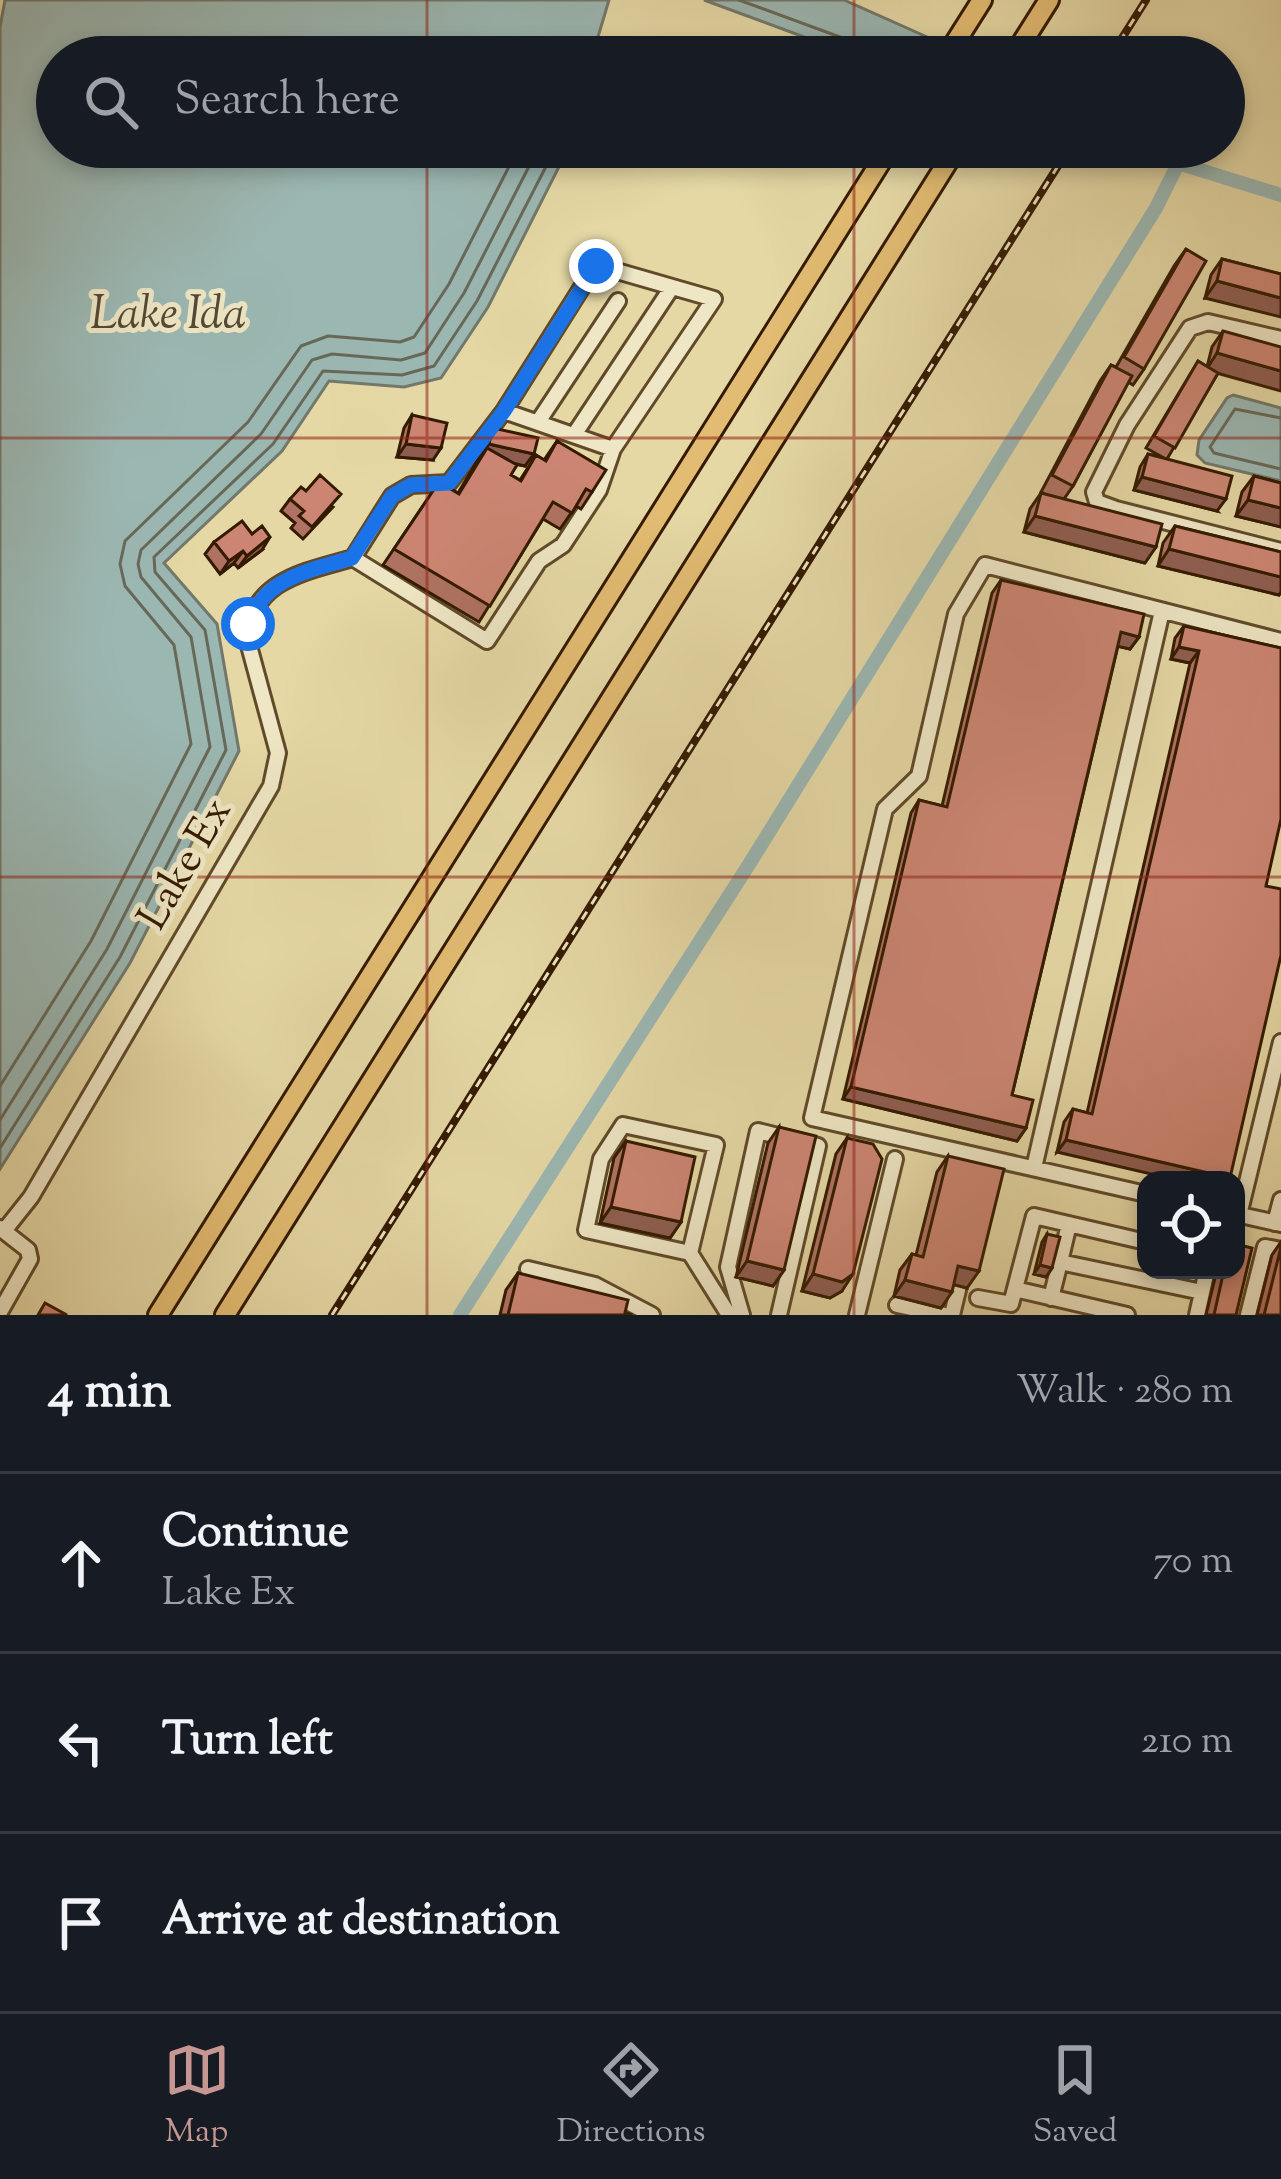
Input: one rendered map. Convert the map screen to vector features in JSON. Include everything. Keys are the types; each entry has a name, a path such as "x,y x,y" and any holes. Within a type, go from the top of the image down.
{"highway":[{"path":"959,36 982,0"},
{"path":"1026,36 1048,1"},
{"path":"158,1315 877,168"},
{"path":"225,1315 944,168"}],"street":[{"path":"596,266 714,299 613,449 599,490 562,545 538,561 488,641 352,558 392,496 411,485 449,483 504,411 596,266"},
{"path":"574,435 672,287"},
{"path":"538,422 618,301"},
{"path":"1281,339 1208,322 1190,328 1118,442 1094,491 1097,502 1116,509 1281,550"},
{"path":"504,411 613,449"},
{"name":"Lake Ex","path":"2,1230 31,1197 271,786 278,753 248,642 255,606 267,591 291,576 352,558"},
{"path":"1137,1192 812,1118 885,809 919,776 956,614 985,565 1281,641"},
{"path":"1034,1168 1162,610"},
{"path":"1245,1186 1281,1042"},
{"path":"690,1253 716,1145 623,1125 602,1159 586,1230 690,1253 729,1315"},
{"path":"742,1315 728,1267 758,1131 818,1146 779,1315"},
{"path":"857,1315 895,1159"},
{"path":"1245,1216 1278,1223 1281,1200"},
{"path":"978,1298 1011,1304 1034,1216 1137,1241"},
{"path":"1051,1298 1069,1224"},
{"path":"0,1312 30,1259 28,1250 2,1230"},
{"path":"1248,1315 1265,1246 1281,1250"},
{"path":"1060,1262 1202,1292"},
{"path":"528,1269 595,1285 652,1315"},
{"path":"1197,1315 1206,1279"},
{"path":"1015,1289 1127,1315"},
{"path":"897,1305 948,1315 958,1290"}],"water":[{"name":"Lake Ida","path":"5,0 609,0 598,36 36,36 36,168 558,168 488,307 441,378 404,387 329,381 282,451 164,563 217,624 239,751 130,963 0,1169 0,27"},
{"path":"704,0 844,0 925,36 801,36"},
{"path":"1233,395 1281,408 1281,481 1205,463 1197,455 1199,440"}],"building":[{"path":"1186,249 1206,261 1144,369 1124,357"},
{"path":"1222,259 1281,274 1281,298 1217,281"},
{"path":"1223,331 1281,347 1281,371 1217,353"},
{"path":"1198,361 1218,373 1175,448 1154,436"},
{"path":"1111,365 1132,376 1073,486 1052,475"},
{"path":"412,415 447,423 441,448 406,444"},
{"path":"493,428 538,438 534,454 489,444"},
{"path":"557,441 606,470 592,492 586,489 572,513 553,502 490,606 394,549 439,482 459,494 487,448 517,465 511,475 521,481 536,455 546,461"},
{"path":"1148,454 1232,476 1226,499 1142,477"},
{"path":"320,475 341,494 312,527 290,499 301,487 306,491"},
{"path":"1254,476 1281,483 1281,508 1248,500"},
{"path":"1041,493 1162,524 1156,547 1035,516"},
{"path":"242,521 252,534 262,526 270,537 247,556 243,551 229,561 214,542"},
{"path":"1175,526 1281,552 1281,577 1169,549"},
{"path":"1001,580 1144,614 1139,637 1121,632 1012,1095 1033,1100 1026,1128 851,1087 919,800 947,807"},
{"path":"1184,626 1281,648 1281,819 1266,886 1281,889 1281,955 1232,1171 1200,1171 1066,1140 1073,1109 1092,1114 1199,651 1179,647"},
{"path":"779,1127 816,1136 784,1270 747,1261"},
{"path":"847,1138 873,1144 882,1159 853,1274 842,1282 813,1274"},
{"path":"626,1141 695,1157 681,1222 611,1207"},
{"path":"948,1156 1004,1169 979,1271 958,1266 952,1292 905,1280 912,1254 923,1257"},
{"path":"1047,1234 1060,1237 1052,1268 1040,1265"},
{"path":"1245,1246 1252,1248 1245,1277"},
{"path":"1281,1247 1281,1315 1264,1315"},
{"path":"518,1273 628,1300 625,1313 632,1315 508,1315"},
{"path":"1222,1279 1245,1279 1236,1315 1214,1315"},
{"path":"45,1303 67,1315 38,1315"}],"waterway":[{"path":"460,1315 748,866 1156,208 1176,168"},
{"path":"1194,168 1281,195"}],"railway":[{"path":"1123,36 1146,0"},
{"path":"332,1315 1057,168"}],"route":[{"path":"248,624 267,591 291,576 352,558 392,496 411,485 449,483 504,411 596,266"}]}
